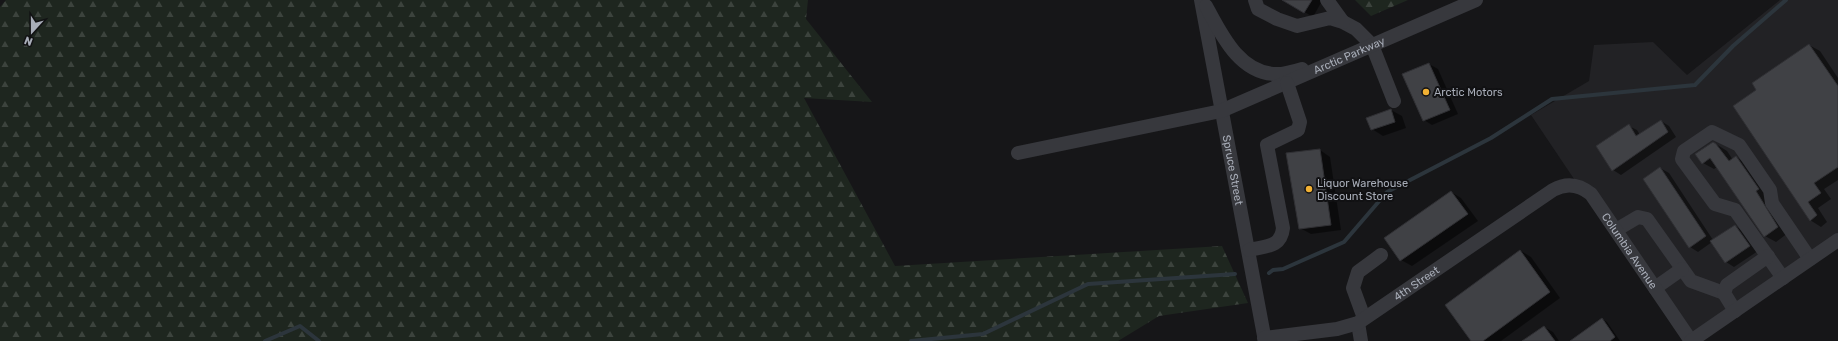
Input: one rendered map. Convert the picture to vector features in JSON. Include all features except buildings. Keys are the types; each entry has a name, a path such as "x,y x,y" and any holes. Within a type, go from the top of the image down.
{"street":[{"path":"1202,0 1232,51 1244,62 1269,74 1279,74 1293,71 1372,45"},
{"name":"Spruce Street","path":"1202,0 1249,250 1264,340"},
{"path":"1255,0 1258,9 1277,19 1297,26 1330,18 1343,22 1356,30 1372,45 1394,101"},
{"path":"1327,0 1343,22"},
{"name":"Arctic Parkway","path":"1018,153 1222,111 1476,0"},
{"path":"1249,250 1275,244 1282,237 1283,228 1267,146 1298,130 1300,122 1287,82"},
{"path":"1783,278 1735,210 1715,204 1682,159 1684,151 1712,132 1740,145 1770,190 1772,203 1810,259"},
{"name":"Columbia Avenue","path":"1554,190 1565,185 1575,185 1584,188 1591,194 1691,341"},
{"name":"4th Street","path":"1264,340 1337,329 1361,321 1554,190"},
{"path":"1616,230 1638,217 1647,219 1691,281 1724,293 1735,311"},
{"path":"1691,341 1838,240"},
{"path":"1361,341 1361,321 1353,288 1358,272 1381,255"},
{"path":"1724,293 1726,285 1768,256"},
{"path":"1654,288 1682,269"}],"shaded area":[{"path":"1780,0 1838,0 1838,247 1683,341 1531,115 1589,81 1594,45 1653,42 1687,75"}],"green space":[{"path":"6,0 808,0 806,19 872,102 804,98 895,266 1222,246 1248,303 1159,316 1118,341 0,341 0,7"},
{"path":"1355,0 1408,0 1371,16"}],"waterway":[{"path":"1269,273 1273,270 1283,269 1344,242 1387,192 1491,138 1552,99 1695,85 1733,46 1786,0"},
{"path":"911,341 983,334 1088,284 1235,274"},
{"path":"265,341 300,326 319,341"}],"place":[{"name":"Arctic Motors","path":"1426,92"},
{"name":"Liquor Warehouse Discount Store","path":"1309,189"}]}
